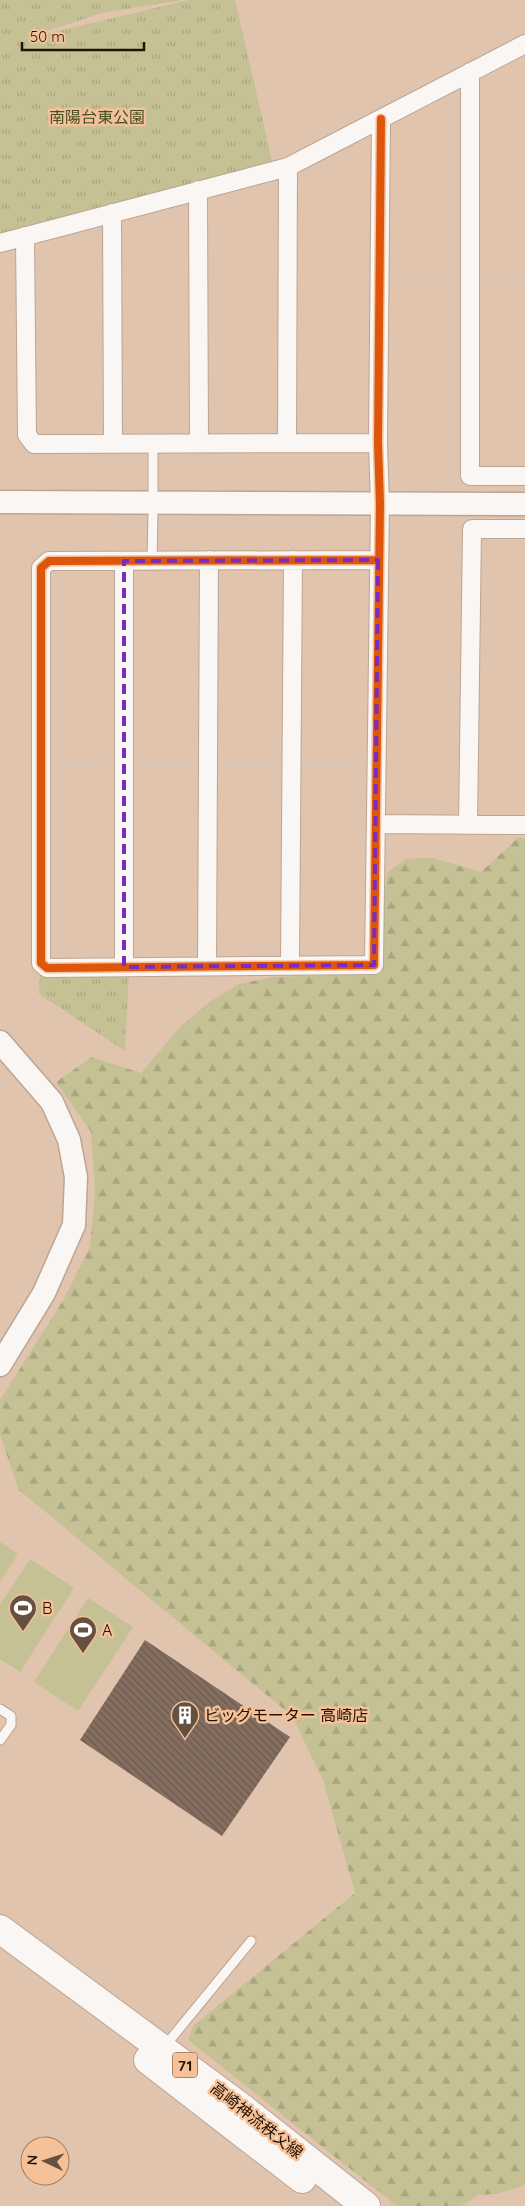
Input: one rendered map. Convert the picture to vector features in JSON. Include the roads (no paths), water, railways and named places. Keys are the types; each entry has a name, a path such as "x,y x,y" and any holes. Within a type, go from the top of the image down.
{"main road":[{"name":"高崎神流秩父線","path":"0,1929 163,2048 366,2206"},
{"name":"高崎神流秩父線","path":"0,1950 28,1967 337,2206"}],"street":[{"path":"0,243 288,167 525,44"},
{"path":"470,72 470,476 525,476"},
{"path":"378,560 49,561 41,568 42,963 47,968 374,965 380,504 378,443 381,119"},
{"path":"287,443 288,167"},
{"path":"198,190 199,443"},
{"path":"112,213 113,444"},
{"path":"25,236 27,435 34,444 378,443"},
{"path":"0,502 525,504"},
{"path":"468,825 472,529 525,529"},
{"path":"207,966 209,560"},
{"path":"290,966 293,560"},
{"path":"124,561 124,967"},
{"path":"376,824 525,825"},
{"path":"0,1042 52,1102 69,1140 76,1178 74,1226 44,1293 0,1365"}],"lane":[{"path":"153,444 153,491"},
{"path":"152,561 153,513"},
{"path":"0,1709 11,1716 11,1725 0,1740"},
{"path":"163,2048 251,1941"}],"place":[{"name":"B","path":"23,1632"},
{"name":"A","path":"83,1654"},
{"name":"ビッグモーター 高崎店","path":"185,1739"}],"park label":[{"name":"南陽台東公園","path":"97,117"}]}
